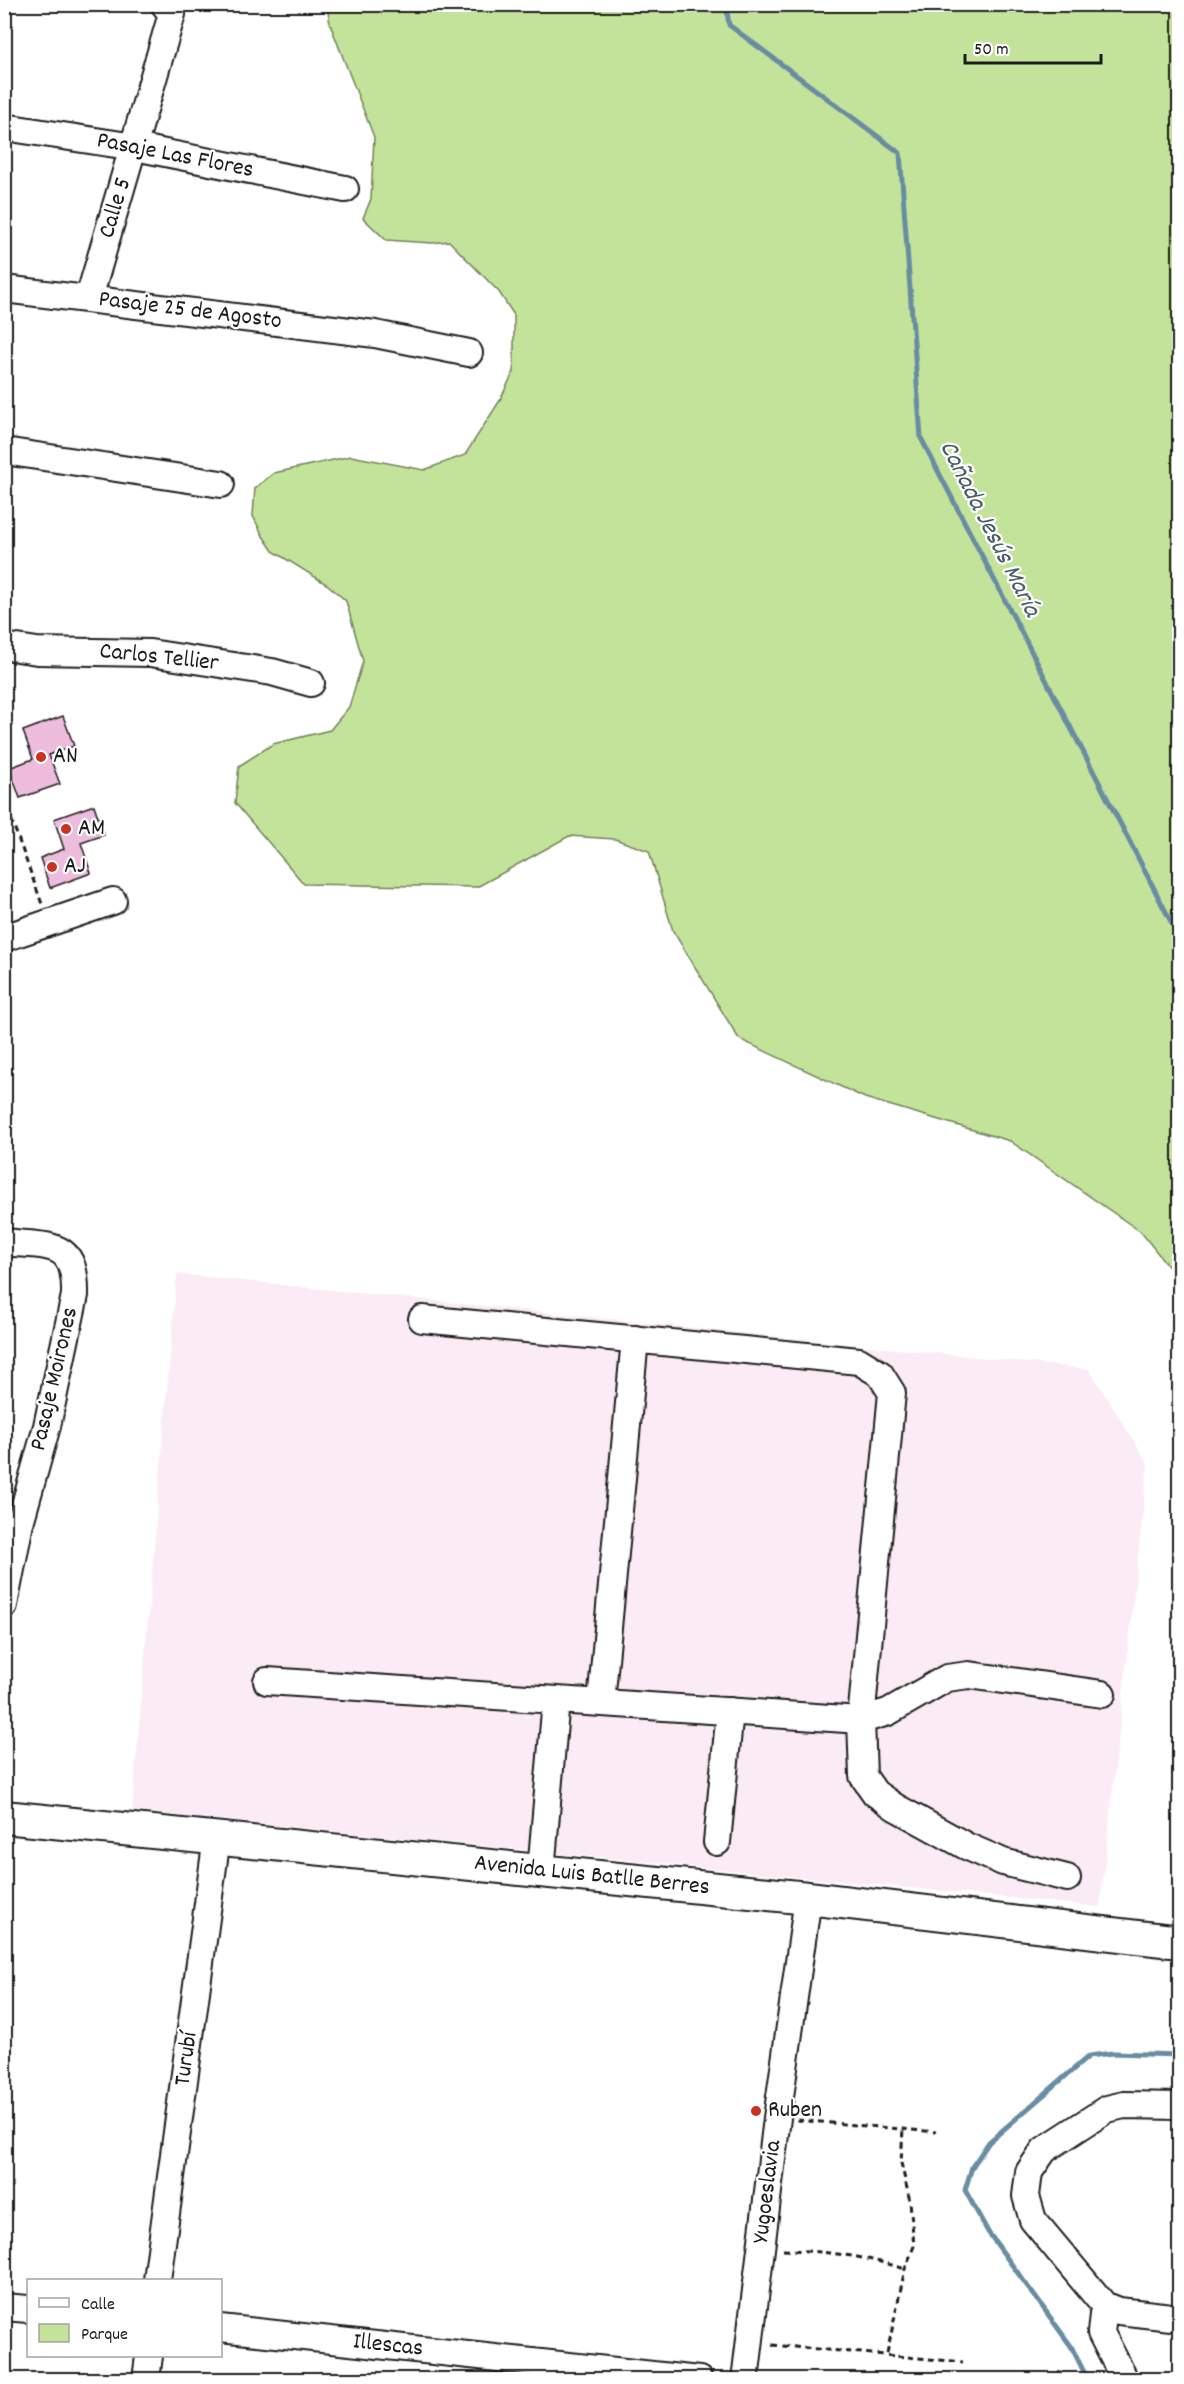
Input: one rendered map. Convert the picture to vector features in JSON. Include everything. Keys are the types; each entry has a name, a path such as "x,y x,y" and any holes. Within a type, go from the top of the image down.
{"main road":[{"name":"Avenida Luis Batlle Berres","path":"4,1817 808,1898 1179,1942"}],"street":[{"name":"Calle 5","path":"89,298 135,147 168,9"},
{"name":"Pasaje Las Flores","path":"4,128 135,147 345,189"},
{"name":"Pasaje 25 de Agosto","path":"4,289 375,334 469,353"},
{"path":"4,451 221,484"},
{"name":"Carlos Tellier","path":"4,646 37,651 150,653 272,672 311,682"},
{"path":"4,938 113,901"},
{"name":"Pasaje Moirones","path":"4,1242 60,1249 70,1259 75,1276 75,1295 47,1426 20,1523 4,1605"},
{"path":"422,1319 859,1360 880,1374 892,1393 861,1720 863,1776 875,1792 895,1807 1003,1863 1067,1878"},
{"path":"601,1703 635,1339"},
{"path":"267,1681 861,1720 888,1712 947,1678 969,1676 1102,1694"},
{"path":"541,1871 556,1700"},
{"path":"717,1842 730,1711"},
{"name":"Turubí","path":"157,2279 216,1837"},
{"name":"Yugoeslavia","path":"745,2379 777,2118 808,1898"},
{"path":"1179,2106 1124,2105 1107,2109 1044,2150 1029,2172 1026,2196 1033,2220 1104,2305 1119,2311 1179,2318"},
{"path":"1104,2305 1101,2333 1125,2379"},
{"path":"4,2307 27,2309"},
{"name":"Illescas","path":"222,2328 699,2379"},
{"path":"146,2379 149,2357"}],"path":[{"path":"4,798 43,908"},
{"path":"777,2118 936,2132"},
{"path":"887,2354 905,2269 914,2246 910,2201 902,2163 903,2130"},
{"path":"760,2250 819,2251 879,2260 905,2269"},
{"path":"749,2345 887,2354 963,2362"}],"shaded area":[{"path":"177,1274 1089,1369 1148,1464 1100,1907 132,1811"}],"green space":[{"path":"327,5 1179,5 1179,1280 1141,1232 1010,1141 865,1098 739,1039 673,931 649,851 615,839 569,836 477,887 304,884 235,803 239,766 273,744 330,730 349,707 363,661 346,601 328,585 273,551 263,536 253,516 255,488 274,473 351,456 424,470 465,455 499,402 514,371 514,315 499,292 449,241 432,243 386,240 363,218 371,199 374,137 330,24"}],"building":[{"path":"63,716 74,746 49,755 60,784 20,798 9,768 33,759 23,731"},
{"path":"94,805 104,835 81,843 91,873 50,888 40,858 64,849 54,819"}],"waterway":[{"name":"Cañada Jesús María","path":"726,4 729,25 900,153 921,438 1180,939"},
{"name":"Cañada Jesús María","path":"1088,2380 1071,2346 988,2232 965,2190 972,2167 989,2142 1089,2056 1113,2053 1180,2055"}],"place":[{"name":"AN","path":"41,757"},
{"name":"AM","path":"66,829"},
{"name":"AJ","path":"52,867"},
{"name":"Ruben","path":"756,2111"}]}
